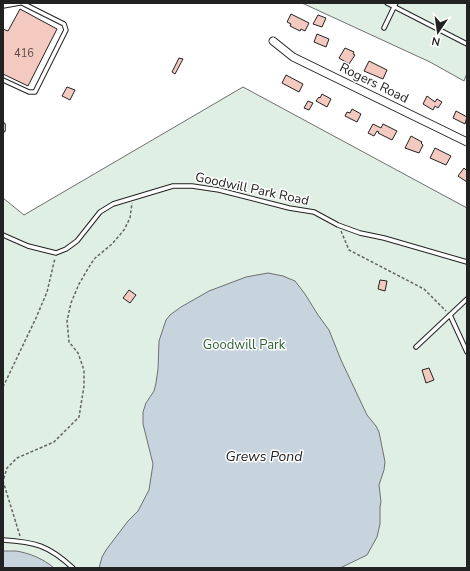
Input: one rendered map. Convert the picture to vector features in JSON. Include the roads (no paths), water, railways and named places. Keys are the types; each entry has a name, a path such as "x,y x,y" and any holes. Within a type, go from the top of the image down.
{"street":[{"name":"Rogers Road","path":"273,41 293,57 467,142"}],"lane":[{"path":"3,6 21,3 64,24 66,30 36,92 29,92 3,80"},
{"path":"387,3 395,5 467,44"},
{"path":"384,28 395,5"},
{"path":"3,125 3,130"},
{"name":"Goodwill Park Road","path":"3,235 28,246 56,254 77,241 100,212 113,204 173,186 192,186 219,190 290,208 314,212 338,225 360,233 384,238 467,262"},
{"path":"416,347 467,299"},
{"path":"450,315 467,352"},
{"path":"3,540 22,541 48,548 60,556 72,568"}],"water":[{"name":"Grews Pond","path":"268,273 283,276 295,281 305,294 329,330 341,360 367,415 379,432 385,462 379,485 381,502 380,524 377,537 367,555 340,568 99,568 106,550 128,521 138,511 149,490 153,464 143,424 143,412 146,403 154,391 156,383 159,341 166,320 181,307 209,291 246,277"},
{"path":"3,551 26,553 41,559 54,568 3,568"}],"park label":[{"name":"Goodwill Park","path":"244,345"}]}
